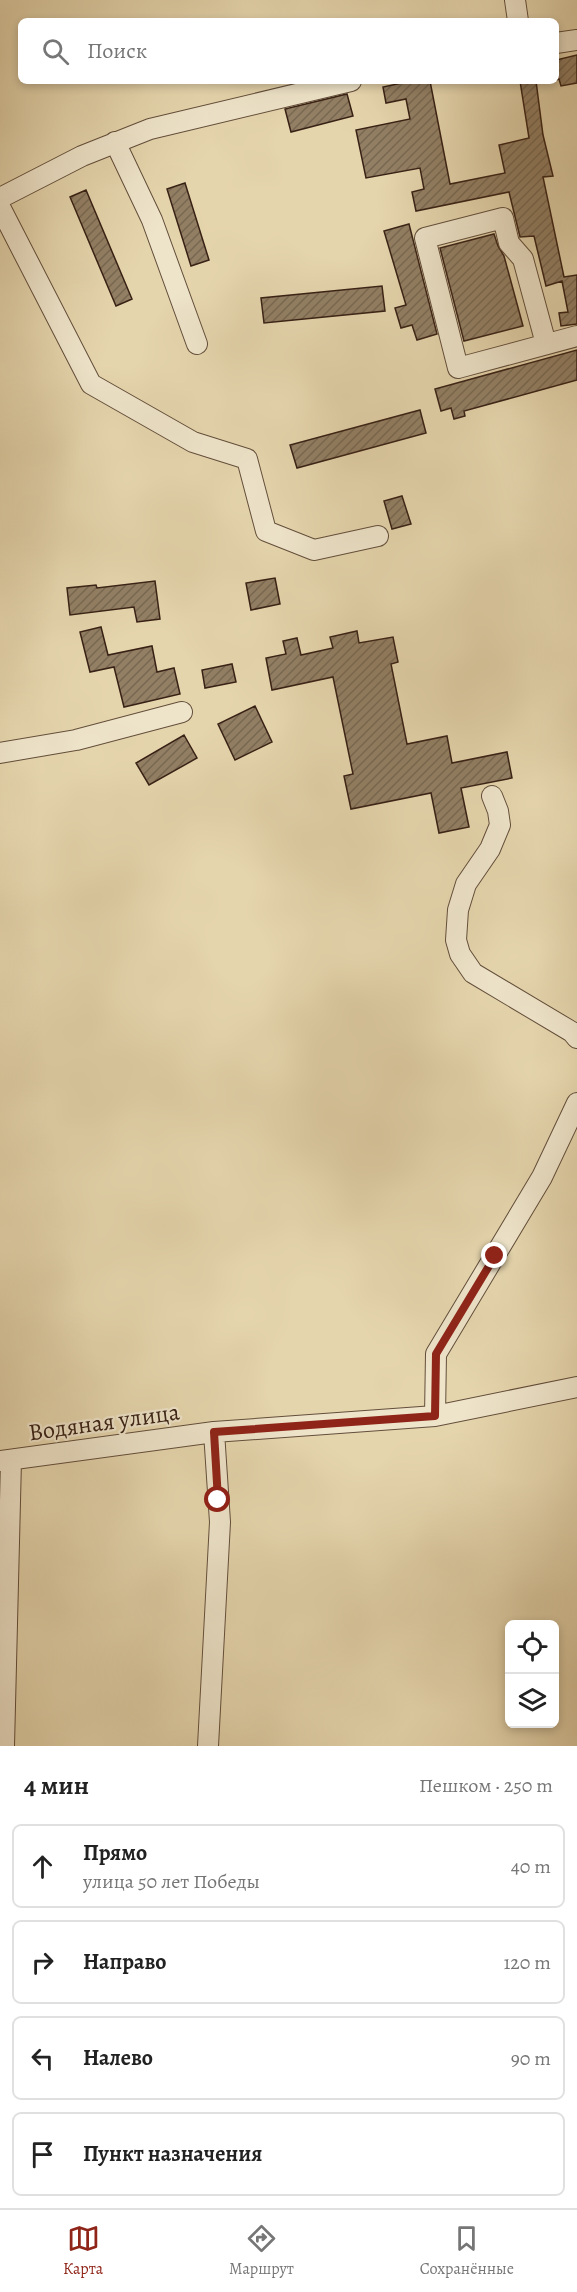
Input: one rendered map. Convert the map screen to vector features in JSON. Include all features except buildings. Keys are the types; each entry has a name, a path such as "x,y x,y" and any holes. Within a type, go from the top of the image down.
{"street":[{"path":"515,0 518,18"},
{"path":"559,43 577,40"},
{"path":"0,198 82,156 150,129 338,84"},
{"path":"115,142 152,220 197,344"},
{"path":"0,207 92,384 193,442 247,459 266,531 314,550 378,536"},
{"path":"546,344 523,259 509,243 503,218 425,238 458,368 577,336"},
{"path":"0,753 76,740 182,712"},
{"path":"492,796 500,825 489,849 466,884 458,910 456,940 460,954 473,973 572,1032 577,1038"},
{"path":"435,1416 436,1354 542,1177 577,1103"},
{"name":"Водяная улица","path":"5,1461 214,1432 435,1416 577,1387"},
{"path":"208,1746 220,1522 214,1432"},
{"path":"4,1746 5,1461"}],"route":[{"path":"218,1500 214,1432 435,1416 436,1354 495,1256"}]}
